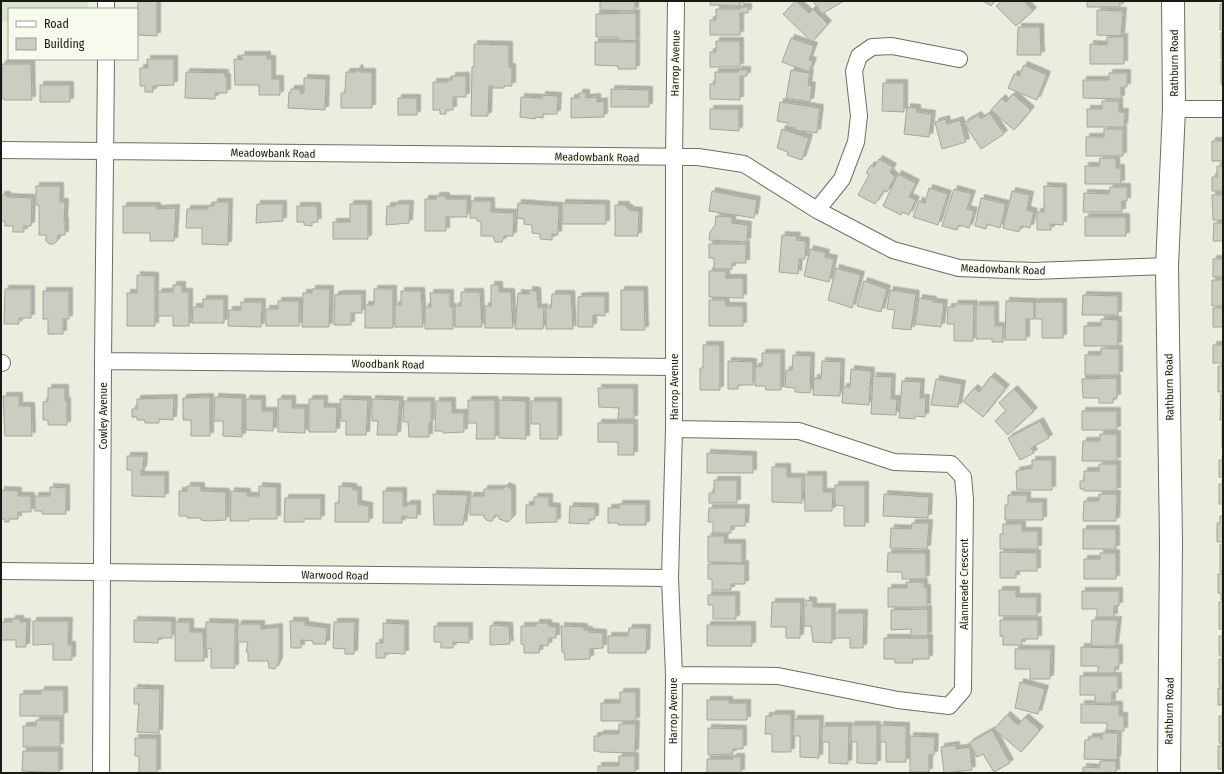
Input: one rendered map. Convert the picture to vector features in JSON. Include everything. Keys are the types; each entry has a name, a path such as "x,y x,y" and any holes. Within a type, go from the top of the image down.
{"street":[{"name":"Harrop Avenue","path":"673,773 674,675 670,578 674,429 674,158 676,1"},
{"name":"Rathburn Road","path":"1168,773 1171,543 1167,266 1174,109 1173,1"},
{"path":"817,210 842,179 856,142 859,116 854,71 859,56 872,47 892,46 959,59"},
{"name":"Cowley Avenue","path":"101,773 103,361 107,151 106,60"},
{"path":"1174,109 1223,109"},
{"name":"Meadowbank Road","path":"1,150 674,158 698,157 744,164 817,210 893,250 959,268 1033,271 1167,266"},
{"name":"Woodbank Road","path":"103,361 674,367"},
{"name":"Alanmeade Crescent","path":"674,429 799,431 894,462 951,464 963,477 965,499 963,690 949,706 898,700 778,676 674,675"},
{"name":"Warwood Road","path":"1,571 670,578"}],"shaded area":[{"path":"1,1 88,1 88,8 8,8 8,22 1,22"}],"building":[{"path":"138,1 157,1 157,36 138,35"},
{"path":"600,1 635,1 635,11 600,10"},
{"path":"710,1 740,1 740,6 710,5"},
{"path":"796,1 809,13 813,9 828,24 812,42 783,14"},
{"path":"813,1 844,1 822,14"},
{"path":"983,1 994,1 991,6"},
{"path":"1002,1 1024,1 1033,11 1016,26 996,6"},
{"path":"1087,1 1120,1 1120,7 1087,7"},
{"path":"1220,4 1223,4 1223,30 1220,30"},
{"path":"740,7 748,7 748,13 740,13 740,35 710,35 710,20 716,20 716,9 740,9"},
{"path":"1097,10 1123,11 1121,36 1097,35"},
{"path":"636,13 636,41 618,40 618,37 596,37 596,14"},
{"path":"1018,27 1040,27 1041,55 1017,55"},
{"path":"1221,33 1223,33 1223,59 1221,59"},
{"path":"1107,37 1124,37 1124,64 1090,64 1090,44 1107,45"},
{"path":"791,38 814,46 809,60 813,61 809,72 782,62"},
{"path":"716,41 740,41 740,67 710,67 710,52 716,52"},
{"path":"595,42 636,42 636,69 618,69 618,66 595,65"},
{"path":"474,44 509,45 509,67 512,67 512,86 493,88 493,86 489,86 488,116 471,116"},
{"path":"241,55 267,55 267,59 272,59 272,79 280,79 280,95 259,95 259,85 235,85 234,59 242,60"},
{"path":"147,59 174,59 174,85 153,86 153,92 145,92 145,86 140,86 140,68 148,68"},
{"path":"1221,61 1223,61 1223,85 1221,84"},
{"path":"2,64 31,64 32,100 4,100 2,98"},
{"path":"1024,65 1047,75 1037,100 1008,88 1014,74 1019,76"},
{"path":"359,68 360,72 372,72 372,108 341,108 341,93 345,93 346,72 357,72 357,69"},
{"path":"738,70 747,70 747,76 740,76 740,100 710,99 710,84 715,84 715,72 738,72"},
{"path":"791,70 810,73 808,85 812,86 810,102 786,98"},
{"path":"186,72 225,73 225,77 227,77 227,93 215,93 215,99 185,98"},
{"path":"1109,73 1127,73 1127,87 1121,87 1121,99 1083,98 1083,80 1109,80"},
{"path":"452,76 466,76 466,97 453,97 453,110 446,110 446,114 440,114 440,110 433,110 433,82 447,82 447,80 452,80"},
{"path":"304,78 326,79 325,110 288,108 289,92 291,92 291,89 301,89 300,93 304,93"},
{"path":"883,83 904,83 904,112 882,111"},
{"path":"40,85 70,85 70,102 40,102"},
{"path":"611,89 649,90 649,107 611,107"},
{"path":"579,93 586,93 586,98 597,97 597,102 604,101 604,117 571,118 571,98 579,98"},
{"path":"1013,94 1031,110 1014,130 991,110 1002,98 1006,102"},
{"path":"542,95 558,96 557,114 543,114 543,118 535,117 535,119 520,117 521,97 542,98"},
{"path":"398,98 417,98 417,115 398,115"},
{"path":"1102,101 1119,101 1119,112 1125,112 1124,127 1087,127 1087,109 1102,109"},
{"path":"780,102 820,108 817,133 795,130 795,128 788,127 788,123 777,121"},
{"path":"907,107 917,108 917,112 932,114 929,137 904,134"},
{"path":"710,109 739,109 739,131 710,129"},
{"path":"990,113 1004,134 981,149 964,123 978,115 981,119"},
{"path":"946,119 947,124 960,120 966,142 942,149 935,122"},
{"path":"782,129 809,138 802,160 787,155 788,152 777,148"},
{"path":"1104,129 1123,129 1123,156 1086,156 1086,137 1104,137"},
{"path":"1212,141 1223,141 1223,161 1212,161"},
{"path":"1100,158 1116,158 1116,168 1121,168 1121,184 1085,184 1085,166 1099,166"},
{"path":"879,159 893,167 890,172 895,177 887,192 884,190 875,204 858,195 869,175 866,173 871,165 874,167"},
{"path":"1217,166 1223,166 1223,191 1212,191 1212,177 1217,177"},
{"path":"898,174 916,183 909,197 916,200 909,215 902,212 901,215 883,206"},
{"path":"36,186 60,186 60,202 65,202 65,235 58,235 57,241 54,244 49,244 46,241 46,235 39,235 39,205 36,205"},
{"path":"1044,186 1063,187 1063,225 1051,224 1051,230 1037,230 1037,212 1044,212"},
{"path":"1110,187 1127,187 1127,201 1122,201 1122,212 1083,212 1084,193 1109,194"},
{"path":"929,188 948,194 938,225 913,217 919,201 925,203"},
{"path":"954,189 972,194 967,209 974,211 969,228 959,225 957,230 942,226"},
{"path":"712,191 757,200 754,218 709,211"},
{"path":"1012,191 1030,195 1027,210 1034,212 1030,228 1021,226 1019,232 1003,228"},
{"path":"1,195 7,195 7,197 32,198 31,226 24,226 24,232 13,232 13,226 5,226 5,221 1,221"},
{"path":"1212,195 1223,195 1223,220 1213,220"},
{"path":"436,196 446,196 446,199 467,199 467,217 446,217 446,231 425,231 425,199 436,199"},
{"path":"981,198 1006,204 1000,228 987,224 986,229 975,226"},
{"path":"471,201 491,201 491,212 514,213 513,236 504,236 502,242 495,242 493,236 481,236 481,221 477,221 477,218 470,218"},
{"path":"214,202 229,202 228,245 202,244 202,228 186,228 187,209 208,209 208,206 214,206"},
{"path":"518,203 559,206 558,235 552,234 552,240 540,239 540,234 532,233 532,225 524,224 524,219 517,218"},
{"path":"562,203 606,204 606,224 562,224"},
{"path":"257,204 283,204 283,221 256,223"},
{"path":"350,204 368,204 368,239 333,239 333,222 350,222"},
{"path":"395,204 410,204 409,223 386,225 387,206 395,206"},
{"path":"615,205 626,205 626,208 629,208 629,210 639,211 638,236 615,236"},
{"path":"123,206 157,206 157,209 176,208 174,241 150,241 150,233 123,233"},
{"path":"297,206 317,206 318,222 312,222 312,226 304,225 304,222 297,222"},
{"path":"716,216 732,217 732,223 748,225 747,242 709,240 710,232 715,225"},
{"path":"1085,217 1126,217 1126,236 1085,236"},
{"path":"1214,223 1223,223 1223,241 1213,241"},
{"path":"782,235 797,236 796,240 806,241 805,259 799,259 798,274 779,272"},
{"path":"709,244 746,244 746,263 732,263 732,269 714,269 714,258 709,258"},
{"path":"810,249 826,253 825,257 834,259 829,282 804,276"},
{"path":"1213,259 1223,259 1223,277 1213,277"},
{"path":"836,268 861,275 852,308 828,300"},
{"path":"709,271 726,271 726,278 743,278 743,298 709,297"},
{"path":"137,275 155,276 155,326 127,326 127,293 137,293"},
{"path":"1212,280 1223,280 1223,306 1212,306"},
{"path":"864,281 887,289 881,312 857,306"},
{"path":"173,285 182,285 182,292 189,292 189,326 173,326 173,316 158,316 158,292 173,292"},
{"path":"491,285 499,285 499,292 511,292 513,328 485,328 485,306 491,306"},
{"path":"5,289 31,289 31,318 19,318 19,324 4,324"},
{"path":"312,289 330,289 329,327 302,327 303,293 312,293"},
{"path":"374,289 393,289 393,328 365,328 365,305 374,305"},
{"path":"529,290 537,291 538,308 544,307 543,329 515,329 518,293 529,294"},
{"path":"621,290 644,290 645,330 621,330"},
{"path":"890,290 916,294 911,330 892,328 895,310 887,309"},
{"path":"43,291 69,291 69,319 63,319 63,334 48,334 48,319 43,319"},
{"path":"401,291 421,291 423,327 395,327 395,305 401,305"},
{"path":"461,292 480,292 482,327 455,327 455,306 461,306"},
{"path":"430,293 450,293 450,307 453,307 453,329 425,329 425,307 431,307"},
{"path":"362,294 362,313 351,313 351,325 334,325 335,295"},
{"path":"552,294 571,294 573,329 546,329 546,308 551,308"},
{"path":"1083,295 1118,296 1118,315 1082,315"},
{"path":"605,296 605,316 593,315 593,327 578,327 578,297"},
{"path":"919,298 944,303 941,327 915,324"},
{"path":"203,299 224,299 224,323 192,323 193,307 203,307"},
{"path":"709,300 725,300 726,306 743,306 743,326 709,326"},
{"path":"278,301 299,301 299,326 266,326 266,309 278,309"},
{"path":"1006,301 1034,302 1034,319 1026,319 1026,340 1005,340"},
{"path":"241,302 262,302 261,327 228,326 229,310 241,310"},
{"path":"1035,302 1063,302 1063,338 1042,338 1042,319 1035,319"},
{"path":"954,304 974,304 973,341 954,341 954,324 947,324 948,307 955,307"},
{"path":"976,305 995,305 995,326 1003,326 1003,342 992,342 992,339 976,339"},
{"path":"1213,308 1223,308 1223,327 1213,327"},
{"path":"1101,319 1118,320 1118,346 1084,346 1084,326 1101,326"},
{"path":"703,345 720,345 720,390 700,390 700,368 703,368"},
{"path":"1213,345 1223,345 1223,363 1213,363"},
{"path":"1101,348 1119,349 1119,375 1085,375 1085,355 1101,355"},
{"path":"762,353 781,353 781,390 766,390 765,386 755,386 755,367 762,366"},
{"path":"793,355 811,356 810,393 795,392 795,388 785,387 786,370 792,370"},
{"path":"728,361 753,362 753,385 738,385 738,389 728,389"},
{"path":"822,361 841,362 840,396 813,395 814,378 821,379"},
{"path":"1218,366 1223,366 1223,392 1218,392"},
{"path":"851,369 871,371 869,405 842,403 843,387 850,387"},
{"path":"873,376 892,377 891,399 897,399 896,415 871,414"},
{"path":"991,376 1006,388 983,417 963,401 974,388 979,392"},
{"path":"1117,378 1117,398 1113,398 1113,403 1099,403 1099,398 1083,398 1082,379"},
{"path":"936,379 962,384 958,407 931,405"},
{"path":"902,381 921,382 920,398 926,398 925,417 915,416 915,419 899,418"},
{"path":"48,388 65,388 65,401 67,401 67,425 48,425 48,420 43,420 43,402 48,401"},
{"path":"598,388 634,388 634,419 618,419 619,408 599,407"},
{"path":"1014,389 1034,411 1008,435 995,421 1006,411 999,403"},
{"path":"1221,394 1223,394 1223,420 1220,420"},
{"path":"3,396 19,396 19,406 31,406 32,436 5,436"},
{"path":"210,397 210,436 191,436 191,420 183,420 183,398"},
{"path":"215,397 242,398 242,437 223,436 223,421 214,421"},
{"path":"174,398 173,420 159,419 159,423 145,423 145,420 137,420 137,417 132,417 132,409 137,409 137,399"},
{"path":"246,399 262,399 262,411 274,411 273,431 246,430"},
{"path":"278,399 292,399 292,408 305,408 305,433 278,432"},
{"path":"309,399 324,399 324,407 337,407 336,432 309,432"},
{"path":"340,399 368,400 366,435 346,435 346,421 341,421"},
{"path":"372,399 400,400 397,435 377,435 378,421 372,421"},
{"path":"468,400 495,400 495,439 476,439 477,423 468,423"},
{"path":"499,400 526,401 526,439 499,438"},
{"path":"404,401 431,401 431,423 429,423 429,437 409,437 408,422 403,422"},
{"path":"436,401 452,401 452,413 464,413 464,432 443,433 443,431 435,431"},
{"path":"531,401 558,401 558,439 540,439 540,424 531,424"},
{"path":"1082,411 1117,411 1117,430 1082,430"},
{"path":"1040,421 1049,438 1031,448 1034,453 1020,460 1008,438"},
{"path":"1223,422 1223,448 1222,448"},
{"path":"598,423 634,423 634,455 618,455 618,442 598,442"},
{"path":"1100,434 1117,434 1117,461 1082,461 1083,441 1100,441"},
{"path":"707,453 753,455 753,473 707,473"},
{"path":"127,456 144,456 141,475 165,475 165,497 132,496 132,470 127,470"},
{"path":"1032,460 1052,460 1052,490 1017,490 1016,471 1032,468"},
{"path":"1219,460 1223,460 1223,477 1219,477"},
{"path":"1099,464 1117,464 1117,491 1084,491 1084,489 1080,489 1080,481 1084,481 1084,471 1099,471"},
{"path":"772,467 787,467 787,477 802,477 802,503 772,502"},
{"path":"804,475 823,475 823,492 833,492 832,511 805,511"},
{"path":"714,480 737,480 737,503 709,503 709,493 714,493"},
{"path":"1219,484 1223,484 1223,504 1219,504"},
{"path":"835,485 865,485 865,526 844,526 844,506 835,505"},
{"path":"187,486 201,486 201,491 226,492 226,520 208,521 201,520 201,518 187,518 187,516 179,516 179,491 187,491"},
{"path":"259,486 277,487 277,519 230,521 231,491 247,492 247,496 259,496"},
{"path":"339,486 353,487 353,490 358,490 358,504 369,506 369,522 335,522 335,503 339,503"},
{"path":"506,486 512,489 512,518 508,522 499,519 499,516 495,515 492,521 488,521 484,518 484,515 470,515 470,496 484,496 484,489 503,489"},
{"path":"50,487 66,488 66,514 42,514 42,511 35,511 35,496 50,496"},
{"path":"1,490 18,491 18,496 31,496 31,512 18,512 18,519 9,519 9,522 5,522 5,519 1,519"},
{"path":"383,491 403,491 403,506 407,506 407,504 417,504 417,518 407,518 407,516 402,516 402,523 383,523"},
{"path":"433,494 468,495 463,525 434,525"},
{"path":"884,494 929,497 928,518 883,516"},
{"path":"1099,494 1117,494 1116,521 1083,521 1084,501 1099,501"},
{"path":"1008,495 1027,495 1027,502 1043,502 1043,520 1005,520 1005,505 1008,505"},
{"path":"534,497 549,497 549,506 557,507 557,522 526,523 526,505 534,505"},
{"path":"285,498 321,498 321,519 304,519 304,522 284,522"},
{"path":"619,504 646,504 646,525 618,525 618,523 608,523 608,508 619,508"},
{"path":"570,506 595,507 595,519 589,519 589,524 569,523"},
{"path":"709,508 746,508 745,526 731,526 731,533 713,533 713,522 708,522"},
{"path":"1220,516 1223,516 1223,542 1217,542 1217,523 1220,523"},
{"path":"912,523 929,523 927,549 890,548 891,528 911,529"},
{"path":"1003,524 1022,524 1022,531 1038,531 1038,549 1000,549 1000,534 1003,534"},
{"path":"1083,529 1116,529 1116,549 1083,549"},
{"path":"708,536 725,536 724,543 742,543 742,563 708,562"},
{"path":"1220,545 1223,545 1223,572 1220,572"},
{"path":"1000,552 1037,553 1037,571 1016,571 1016,578 1000,578"},
{"path":"888,553 926,553 926,579 902,579 902,572 887,572"},
{"path":"1100,553 1116,553 1116,579 1084,579 1084,559 1100,559"},
{"path":"708,564 745,564 745,584 731,584 731,590 712,590 712,579 708,579"},
{"path":"1218,574 1223,574 1223,600 1221,600 1221,593 1218,593"},
{"path":"906,582 924,582 924,588 927,588 927,607 888,607 888,588 907,588"},
{"path":"999,590 1016,590 1016,597 1037,597 1037,616 999,616"},
{"path":"1082,591 1119,591 1119,606 1114,606 1114,617 1097,617 1097,609 1082,609"},
{"path":"708,595 736,595 736,619 713,619 713,605 708,605"},
{"path":"806,600 813,601 813,607 832,607 832,643 813,642 811,626 804,626 804,606 806,606"},
{"path":"772,602 801,602 800,638 786,638 786,627 771,627"},
{"path":"1219,602 1223,602 1223,629 1219,629"},
{"path":"928,609 928,636 911,636 911,629 891,630 891,610"},
{"path":"835,613 864,613 863,648 850,648 850,638 835,638"},
{"path":"12,619 20,619 20,622 27,622 26,647 16,647 16,640 1,640 1,622 12,622"},
{"path":"134,620 172,621 172,638 158,638 158,643 134,642"},
{"path":"1000,620 1038,620 1038,639 1022,639 1022,645 1003,645 1003,636 1000,636"},
{"path":"1092,620 1118,620 1115,646 1091,646"},
{"path":"33,621 69,621 68,645 72,645 72,660 53,660 53,644 33,645"},
{"path":"290,621 305,621 305,625 327,628 326,644 313,644 313,641 301,640 301,648 291,648"},
{"path":"175,622 190,622 190,632 203,632 204,661 175,661"},
{"path":"206,622 235,623 235,668 211,668 211,648 206,649"},
{"path":"334,622 355,622 354,654 345,654 345,649 333,648"},
{"path":"383,623 405,624 405,654 385,653 385,658 376,658 376,643 383,643"},
{"path":"536,623 548,623 548,626 556,627 556,638 549,638 548,646 540,645 539,653 524,653 524,645 521,644 521,626 536,626"},
{"path":"238,624 261,624 261,629 279,627 279,661 275,669 269,668 268,661 248,661 248,652 246,652 248,642 237,642"},
{"path":"707,625 752,625 752,646 707,646"},
{"path":"434,626 469,626 469,643 453,642 453,648 441,648 441,642 434,642"},
{"path":"490,626 509,626 510,644 490,645"},
{"path":"561,626 584,627 584,630 589,630 589,632 603,633 603,648 590,649 590,659 565,660 564,652 562,652"},
{"path":"629,628 647,628 646,653 608,653 608,636 628,636"},
{"path":"1219,636 1223,636 1223,657 1219,655"},
{"path":"884,638 929,638 929,659 912,659 913,663 895,663 895,659 884,659"},
{"path":"1081,647 1119,648 1119,667 1115,667 1115,673 1098,673 1098,666 1081,666"},
{"path":"1015,649 1051,649 1050,679 1030,679 1030,669 1015,669"},
{"path":"1219,659 1223,659 1223,686 1219,686"},
{"path":"1080,676 1118,676 1118,692 1112,692 1112,703 1095,703 1095,695 1080,695"},
{"path":"1020,682 1045,689 1038,714 1015,708"},
{"path":"134,688 160,689 159,733 137,732 139,704 134,704"},
{"path":"1218,688 1223,688 1223,705 1218,705"},
{"path":"41,690 64,690 64,716 20,716 20,694 41,694"},
{"path":"620,692 636,692 636,721 601,721 601,703 620,703"},
{"path":"707,700 729,700 729,703 747,703 747,720 707,720"},
{"path":"1081,704 1119,705 1119,716 1124,716 1124,731 1107,730 1107,723 1081,723"},
{"path":"772,714 791,714 791,752 772,752 772,734 765,734 766,716 772,716"},
{"path":"1007,715 1018,725 1025,717 1040,730 1021,752 994,729"},
{"path":"1219,716 1223,716 1223,743 1219,743"},
{"path":"794,719 820,719 819,758 800,757 800,736 793,736"},
{"path":"36,720 60,720 60,747 23,747 23,726 36,726"},
{"path":"619,724 636,724 635,753 594,751 594,736 600,736 600,734 619,734"},
{"path":"851,725 877,725 877,764 857,763 857,742 851,742"},
{"path":"880,725 906,726 906,762 886,762 886,742 880,742"},
{"path":"822,726 849,726 848,764 829,763 829,742 822,742"},
{"path":"708,728 743,729 743,749 733,749 733,754 708,755"},
{"path":"992,730 1010,763 994,772 983,754 977,757 969,743"},
{"path":"1102,733 1118,733 1117,760 1084,759 1085,740 1089,740 1089,737 1100,737 1102,740"},
{"path":"910,736 935,737 934,755 929,755 929,772 910,772"},
{"path":"135,738 157,738 157,773 139,773 139,756 135,756"},
{"path":"956,745 956,749 970,747 972,770 944,773 941,747"},
{"path":"1218,746 1223,746 1223,769 1218,769"},
{"path":"23,751 59,751 59,773 22,771"},
{"path":"619,756 635,756 635,773 598,773 598,766 619,766"},
{"path":"733,757 741,757 741,773 707,773 707,759 733,759"},
{"path":"1100,761 1116,761 1116,773 1083,773 1083,767 1099,768"}]}
